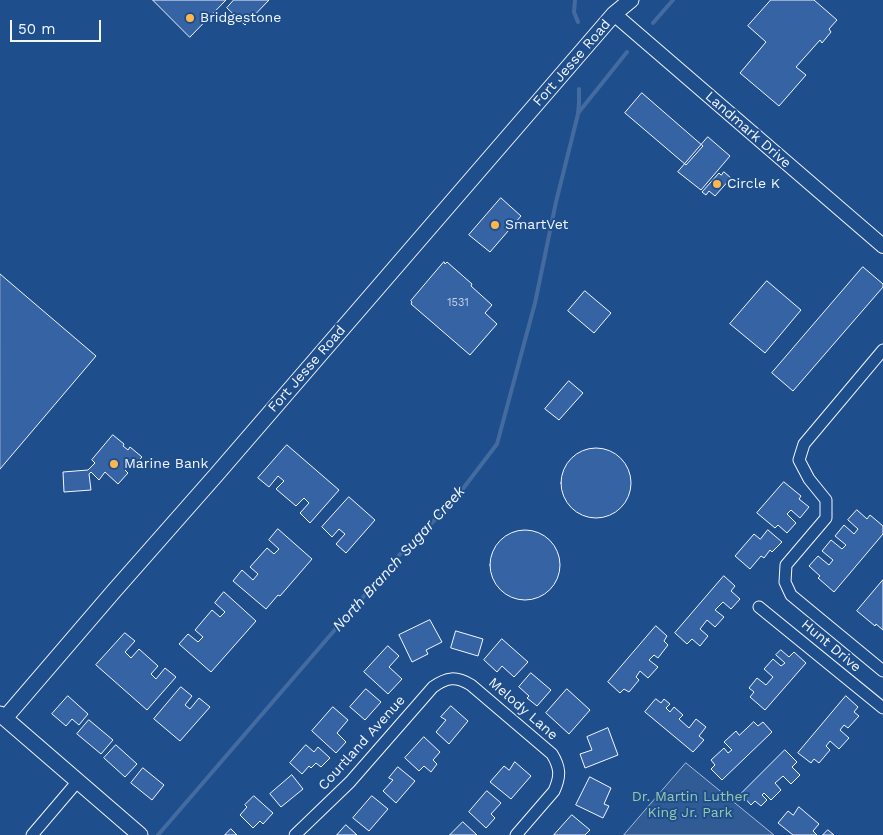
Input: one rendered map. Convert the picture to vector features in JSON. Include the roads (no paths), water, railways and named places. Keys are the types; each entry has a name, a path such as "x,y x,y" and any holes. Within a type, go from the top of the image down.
{"main road":[{"name":"Fort Jesse Road","path":"2,719 617,7 631,0"},
{"path":"2,719 139,834"}],"street":[{"name":"Landmark Drive","path":"617,7 883,246"},
{"path":"883,350 804,444 798,460 809,479 826,500 826,518 786,565 785,582 791,595 883,672"},
{"name":"Hunt Drive","path":"759,606 883,708"},
{"name":"Melody Lane","path":"455,678 471,684 552,754 557,763 558,783 554,791 516,835"},
{"name":"Courtland Avenue","path":"295,835 350,782 433,686 442,681 455,678"},
{"path":"32,835 78,781"}],"waterway":[{"name":"North Branch Sugar Creek","path":"575,0 574,12 578,22"},
{"path":"653,23 673,0"},
{"path":"579,112 627,52"},
{"name":"North Branch Sugar Creek","path":"158,835 408,545 449,507 497,444 535,303 556,202 578,114 579,89"}],"place":[{"name":"Bridgestone","path":"190,18"},
{"name":"Circle K","path":"717,184"},
{"name":"SmartVet","path":"495,225"},
{"name":"Marine Bank","path":"114,464"}],"park label":[{"name":"Dr. Martin Luther King Jr. Park","path":"690,806"}]}
